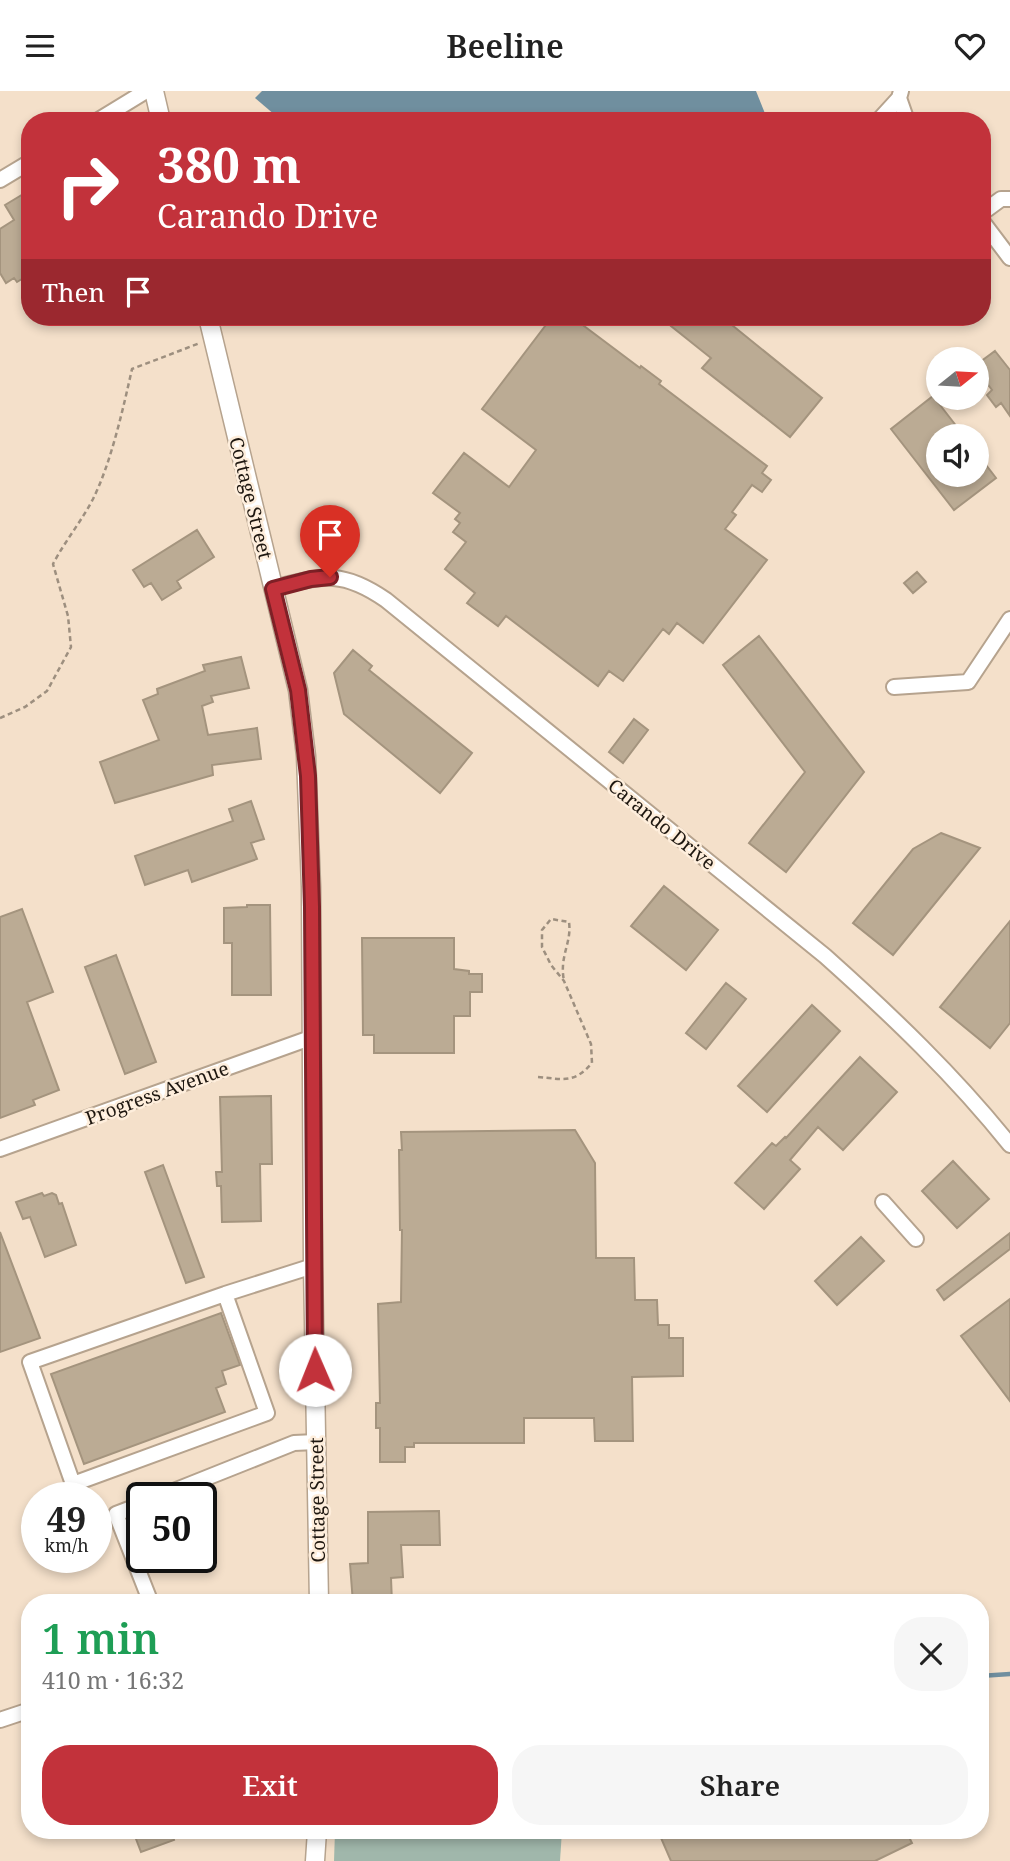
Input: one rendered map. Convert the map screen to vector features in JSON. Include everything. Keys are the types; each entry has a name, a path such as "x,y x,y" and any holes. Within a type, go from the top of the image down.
{"main road":[{"path":"154,91 159,112"},
{"name":"Cottage Street","path":"210,326 298,690 306,756 310,841 319,1594"},
{"path":"315,1861 316,1839"}],"street":[{"path":"112,112 146,91"},
{"path":"885,112 900,94"},
{"path":"900,94 905,112"},
{"path":"0,180 21,167"},
{"path":"991,206 1001,199 1010,199"},
{"path":"991,233 1010,258"},
{"name":"Carando Drive","path":"273,589 311,579 336,577 360,583 386,600 825,956 898,1022 978,1105 1010,1145"},
{"path":"894,687 968,682 1010,619"},
{"name":"Progress Avenue","path":"0,1149 313,1037"},
{"path":"883,1202 916,1239"},
{"path":"225,1294 267,1413 73,1484 30,1362 225,1294 313,1266"},
{"path":"196,1482 294,1443 316,1442"},
{"path":"126,1510 116,1514 126,1539"},
{"path":"139,1573 147,1594"},
{"path":"0,1720 21,1713"}],"path":[{"path":"0,718 25,708 47,691 71,647 68,616 53,564 65,540 93,499 112,443 132,369 213,338"},
{"path":"538,1077 564,1079 581,1076 592,1063 591,1044 564,981 561,966 570,932 569,922 551,919 542,930 542,947 551,965 564,981"}],"green space":[{"path":"335,1839 561,1839 560,1861 334,1861"}],"water":[{"path":"262,91 756,91 764,112 271,112 255,98"}],"building":[{"path":"21,195 21,280 17,282 14,278 6,283 0,273 0,229 14,220 5,205"},
{"path":"545,326 584,326 661,381 659,384 767,466 762,473 771,480 762,492 752,485 732,512 736,515 725,529 767,560 703,643 677,623 669,634 663,629 623,681 609,671 598,686 506,616 498,626 467,603 475,593 445,569 466,542 453,532 460,523 455,519 460,513 433,493 464,453 509,487 536,450 482,409"},
{"path":"671,326 733,326 822,398 790,437 702,368 711,358"},
{"path":"995,351 1010,370 1010,416 1001,403 996,407 989,398 992,390 989,386 989,355"},
{"path":"926,402 926,410 944,410 955,424 926,424 926,474 891,429"},
{"path":"989,469 996,478 989,483"},
{"path":"936,487 984,487 954,510"},
{"path":"197,530 214,557 177,581 181,588 162,600 151,583 144,587 133,570"},
{"path":"917,572 926,582 913,593 904,583"},
{"path":"759,636 864,772 786,872 749,843 805,772 723,665"},
{"path":"353,650 372,666 369,670 472,753 440,793 344,714 334,673"},
{"path":"241,657 249,688 211,696 213,702 202,706 208,735 257,728 261,759 212,765 213,775 115,803 100,762 159,740 143,700 158,694 157,689 205,671 203,665"},
{"path":"634,719 648,730 623,763 609,752"},
{"path":"251,801 264,839 251,843 257,859 192,882 188,870 145,885 135,856 233,821 229,809"},
{"path":"941,833 980,848 893,955 853,923 913,849"},
{"path":"664,886 718,930 686,970 631,926"},
{"path":"270,905 271,995 232,995 232,943 224,943 224,908"},
{"path":"22,909 53,992 27,1002 59,1090 33,1100 35,1105 0,1118 0,917"},
{"path":"1010,921 1010,1023 990,1048 940,1007"},
{"path":"362,938 454,938 454,969 469,971 469,974 482,974 482,992 470,992 470,1016 454,1016 454,1053 374,1053 374,1035 363,1035"},
{"path":"116,955 156,1062 125,1074 85,967"},
{"path":"726,983 746,999 706,1049 686,1033"},
{"path":"812,1005 840,1031 767,1112 738,1086"},
{"path":"860,1057 897,1092 843,1150 818,1127 790,1160 800,1169 764,1209 735,1183 772,1143 776,1146 786,1138"},
{"path":"271,1096 272,1164 260,1164 261,1221 222,1222 221,1186 217,1186 216,1172 222,1172 220,1097"},
{"path":"575,1130 595,1163 596,1258 634,1258 635,1300 657,1300 658,1325 669,1325 669,1338 683,1338 683,1376 632,1377 633,1441 595,1441 594,1418 524,1418 524,1443 414,1443 414,1447 405,1447 405,1462 380,1462 380,1428 376,1428 376,1403 380,1403 378,1304 401,1302 401,1132"},
{"path":"953,1161 989,1199 957,1228 922,1191"},
{"path":"163,1165 204,1277 186,1283 145,1172"},
{"path":"42,1193 44,1196 52,1193 56,1195 59,1204 62,1203 76,1245 45,1257 30,1217 23,1219 16,1202"},
{"path":"0,1232 40,1338 0,1352"},
{"path":"1010,1233 1010,1249 944,1300 937,1290"},
{"path":"861,1237 884,1261 837,1305 815,1281"},
{"path":"1010,1299 1010,1401 961,1336"},
{"path":"221,1313 240,1365 222,1371 226,1384 216,1388 225,1412 84,1464 51,1374"},
{"path":"439,1511 440,1545 401,1545 403,1577 391,1578 392,1594 352,1594 350,1564 368,1563 368,1512"},
{"path":"136,1839 174,1839 174,1840 141,1852"},
{"path":"661,1839 910,1839 912,1843 875,1861 671,1861"}],"waterway":[{"path":"989,1675 1010,1674"}],"route":[{"path":"315,1370 312,907 308,776 298,690 273,589 330,577"}]}
